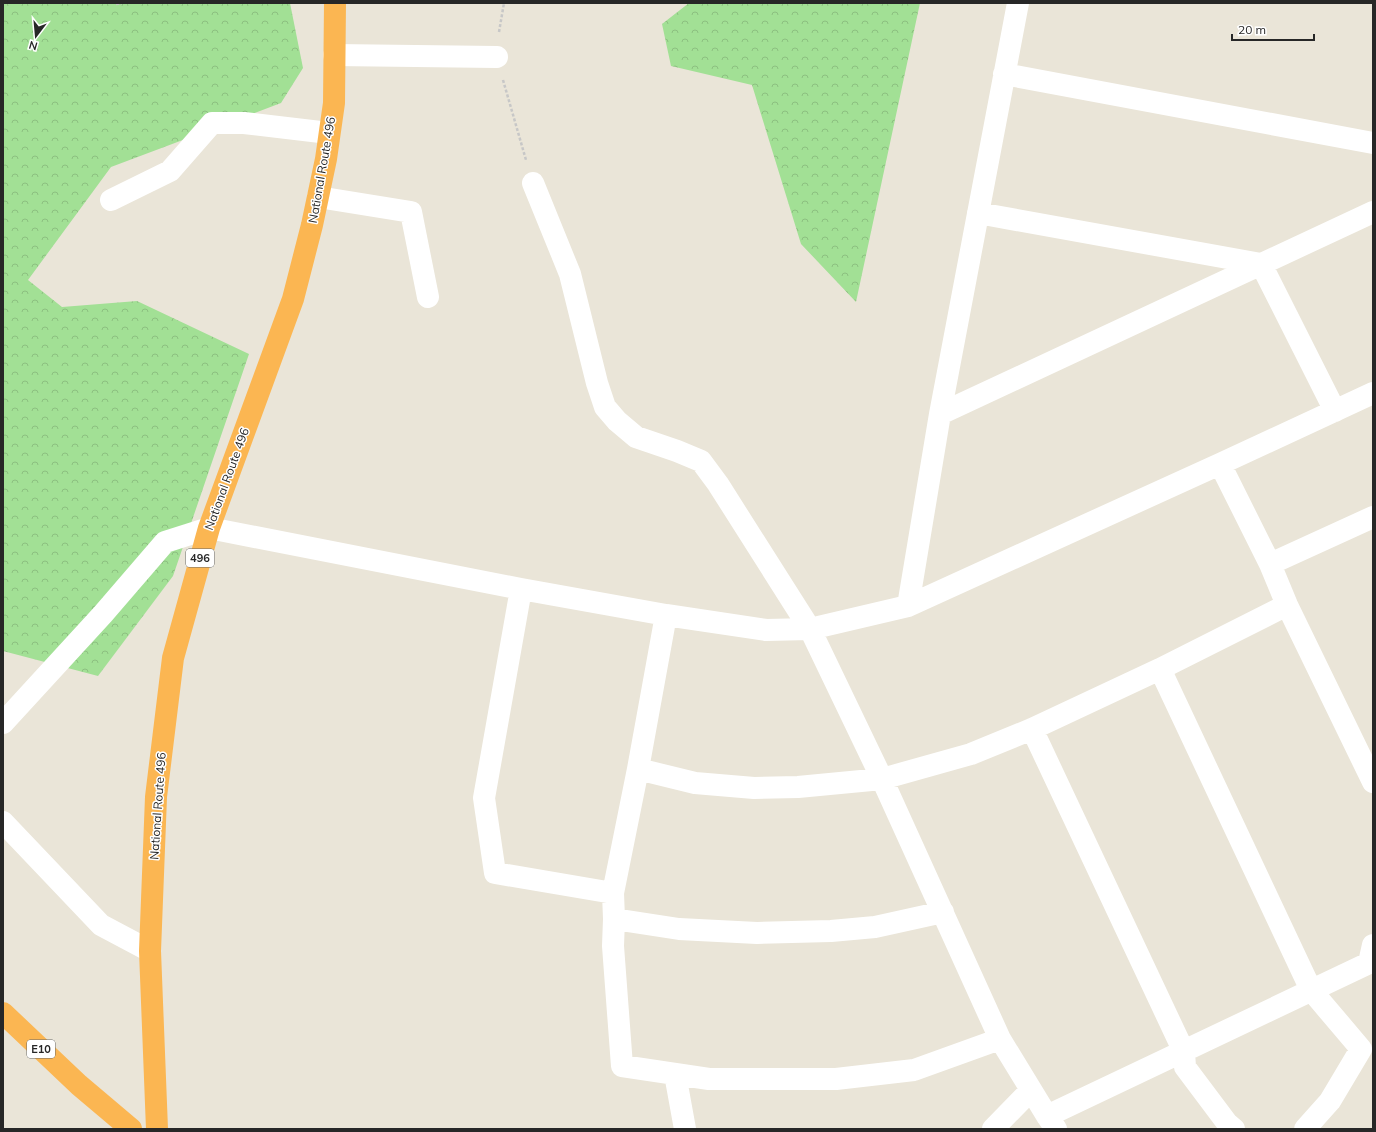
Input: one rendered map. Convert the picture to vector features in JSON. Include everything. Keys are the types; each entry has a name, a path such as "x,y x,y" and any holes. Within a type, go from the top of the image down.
{"highway":[{"name":"National Route 496","path":"157,1129 150,951 156,797 173,658 209,528 293,299 312,225 326,159 334,103 335,3"},
{"name":"E10","path":"3,1013 79,1085 131,1129"}],"street":[{"path":"908,606 940,414 1018,3"},
{"path":"334,55 497,57"},
{"path":"1004,74 1373,143"},
{"path":"111,200 170,171 212,123 244,123 329,133"},
{"path":"533,183 570,274 597,383 605,407 617,421 636,437 701,461 718,484 810,628 882,779 1000,1039 1051,1122 1184,1052 1369,962 1373,945"},
{"path":"318,197 411,212 428,298"},
{"path":"940,414 1373,212"},
{"path":"978,213 1262,264"},
{"path":"1262,264 1335,411"},
{"path":"3,723 103,614 165,542 209,528 521,589 666,615 766,630 810,628 908,606 1373,393"},
{"path":"1220,464 1270,564 1287,605 1373,782"},
{"path":"1270,564 1373,516"},
{"path":"521,589 484,798 495,873 613,893"},
{"path":"638,769 695,783 754,788 798,787 882,779 971,754 1032,729 1160,669 1287,605"},
{"path":"666,615 638,769 613,893 613,946 622,1066 709,1079 836,1079 914,1070 1000,1039"},
{"path":"1160,669 1311,990 1362,1049 1330,1101 1305,1129"},
{"path":"1032,729 1184,1052 1185,1067 1234,1129"},
{"path":"3,822 101,925 150,951"},
{"path":"614,919 679,929 757,933 831,931 875,927 943,912"},
{"path":"675,1074 685,1129"},
{"path":"993,1129 1031,1090"}],"path":[{"path":"116,4 122,3"},
{"path":"504,3 497,57 533,183"}],"green space":[{"path":"3,3 290,3 303,68 281,103 111,167 28,280 62,307 137,301 249,354 173,576 98,676 3,651"},
{"path":"689,3 920,3 856,302 801,244 752,85 671,66 662,24"}]}
